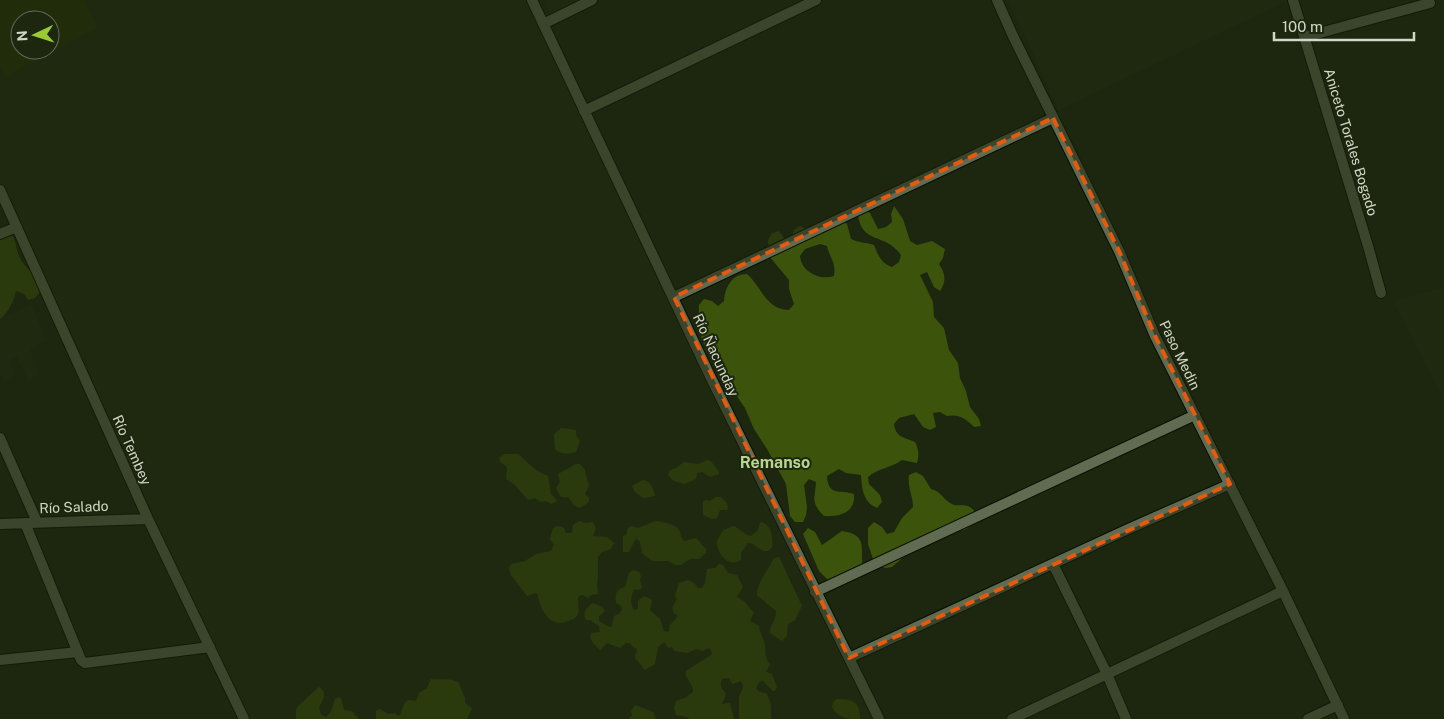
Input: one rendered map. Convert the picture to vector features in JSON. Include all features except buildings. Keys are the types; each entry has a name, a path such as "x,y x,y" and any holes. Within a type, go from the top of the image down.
{"street":[{"name":"Río Ñacunday","path":"532,0 710,376 879,719"},
{"path":"543,24 592,0"},
{"path":"584,111 816,0"},
{"name":"Paso Medin","path":"997,0 1119,251 1155,336 1283,591 1344,719"},
{"name":"Aniceto Torales Bogado","path":"1294,0 1368,246 1380,293"},
{"path":"1305,38 1430,2"},
{"path":"674,297 1053,118"},
{"name":"Río Tembey","path":"0,190 148,519 244,719"},
{"path":"0,234 17,227"},
{"path":"815,592 1195,415"},
{"path":"0,438 37,522"},
{"path":"849,658 1230,484"},
{"name":"Río Salado","path":"0,524 148,519"},
{"path":"25,523 81,660 89,663 210,647"},
{"path":"1053,564 1107,674 1126,719"},
{"path":"1012,719 1283,591"},
{"path":"0,660 78,652"},
{"path":"1308,719 1338,705"}],"highlighted area":[{"path":"1053,118 1119,251 1155,336 1230,484 849,658 674,297"}],"shaded area":[{"path":"0,0 531,0 875,719 249,719 0,189"},
{"path":"0,0 83,0 97,27 60,47 60,10 10,10 10,60 36,60 6,76 0,65"},
{"path":"544,0 584,0 551,16"},
{"path":"1008,0 1287,0 1287,1 1059,110"},
{"path":"1444,287 1444,400 1393,301"},
{"path":"32,304 46,340 30,350 40,374 28,381 17,356 9,360 15,375 4,382 0,373 0,319"}],"green space":[{"path":"894,206 903,219 910,241 917,245 932,241 945,249 939,264 944,277 944,284 940,291 934,287 927,272 920,275 933,302 934,317 944,328 949,350 958,363 960,378 970,407 979,419 981,426 974,427 962,417 947,416 940,412 933,413 936,427 930,430 923,427 914,414 899,418 894,424 895,429 899,435 915,442 918,452 917,463 902,460 868,477 869,484 880,495 882,502 877,508 866,499 861,475 846,473 839,469 827,476 828,483 832,490 854,494 854,500 849,510 835,516 824,516 815,504 816,482 809,479 804,485 807,507 806,515 803,522 795,522 790,516 786,484 725,374 718,370 706,350 698,328 699,305 704,299 712,301 718,306 724,301 730,282 737,276 747,274 769,302 781,309 789,310 794,304 789,289 789,280 769,256 768,240 772,233 779,231 784,238 791,238 794,230 800,226 807,230 842,219 847,224 851,239 874,245 883,261 892,267 899,262 901,255 888,243 864,231 858,215 863,209 870,213 878,229 886,227 892,222 891,214","holes":["820,244 827,246 833,263 834,276 822,277 812,274 804,266 800,256 805,249"]},
{"path":"0,234 12,235 20,258 38,281 40,292 35,298 28,300 24,294 16,291 6,314 0,319"},
{"path":"561,428 576,430 576,435 580,441 576,452 565,453 555,449 554,434"},
{"path":"505,454 518,454 548,476 551,494 557,501 551,504 546,501 541,502 535,498 528,500 515,485 506,479 507,468 500,462 499,458"},
{"path":"707,460 711,461 719,474 710,477 702,472 697,473 696,479 685,484 674,481 668,475 670,470 684,462 698,464"},
{"path":"576,464 580,464 585,470 589,485 585,494 589,498 589,502 580,508 574,505 568,497 561,497 556,488 560,482 558,474"},
{"path":"916,472 923,476 931,489 950,503 966,505 972,508 975,512 975,519 971,526 964,530 929,542 924,547 909,552 892,567 885,568 878,565 873,559 868,544 868,528 874,522 882,527 887,534 894,532 902,518 913,507 909,475"},
{"path":"643,480 652,486 655,496 643,498 635,492 632,486"},
{"path":"716,497 721,497 727,503 728,508 727,510 720,510 717,518 712,519 703,515 703,502 705,500 710,501"},
{"path":"579,521 593,522 596,528 593,536 607,537 614,543 611,549 602,552 598,557 598,594 591,595 588,598 583,595 579,596 578,614 576,617 562,623 556,622 547,616 536,593 527,596 511,575 509,568 511,564 525,561 536,554 551,551 554,545 550,539 553,528 558,526 564,528 566,533 572,533 573,525"},
{"path":"656,521 675,526 684,541 696,538 706,549 706,553 699,559 690,559 681,565 675,565 669,561 652,561 642,553 640,542 636,538 629,552 623,552 623,536 626,535 628,528 631,526 638,528"},
{"path":"762,522 768,526 772,536 772,547 768,551 763,551 748,543 741,553 741,560 736,562 728,561 721,555 717,541 723,530 734,526 751,536 758,530"},
{"path":"808,528 815,532 822,545 842,531 857,536 862,545 864,571 860,577 845,582 830,582 819,571 803,534"},
{"path":"779,557 802,606 795,620 788,624 787,636 782,641 770,633 776,611 757,595 759,585 774,558"},
{"path":"719,564 723,565 728,573 737,575 743,587 737,597 754,612 750,621 759,626 765,645 766,656 770,664 766,672 772,674 777,687 773,691 763,681 759,682 756,688 758,691 767,694 771,705 771,719 739,719 739,697 743,688 741,681 732,684 729,678 722,679 721,682 721,687 726,694 722,704 730,703 734,719 689,719 676,715 674,708 676,701 685,698 693,692 692,686 686,677 686,671 711,655 712,653 708,648 703,651 696,649 687,653 675,651 672,647 668,648 664,642 658,647 655,664 645,670 635,658 637,649 630,643 626,643 620,648 607,643 600,650 591,638 591,633 600,632 599,626 590,620 586,620 585,610 593,603 602,607 605,611 599,616 599,621 609,627 612,626 614,616 622,610 621,606 616,603 617,592 625,587 629,573 633,570 639,572 642,587 640,590 635,589 632,594 631,600 634,610 638,609 638,601 644,596 652,600 650,610 660,619 664,631 667,632 678,616 672,608 677,599 675,596 679,583 688,580 698,588 702,588 705,583 707,569 715,568"},
{"path":"431,679 458,682 465,698 465,703 472,708 467,719 376,719 376,711 380,709 388,714 395,713 398,716 400,715 405,702 409,700 416,701 419,693 427,688"},
{"path":"319,687 324,694 319,707 321,715 326,717 331,712 335,699 339,697 341,698 344,710 352,711 359,719 296,719 298,706"},
{"path":"837,699 851,701 857,705 860,719 848,718 838,714 832,707 833,702"},
{"path":"635,705 653,712 655,719 629,719"}],"district":[{"name":"Remanso","path":"775,462"}]}
